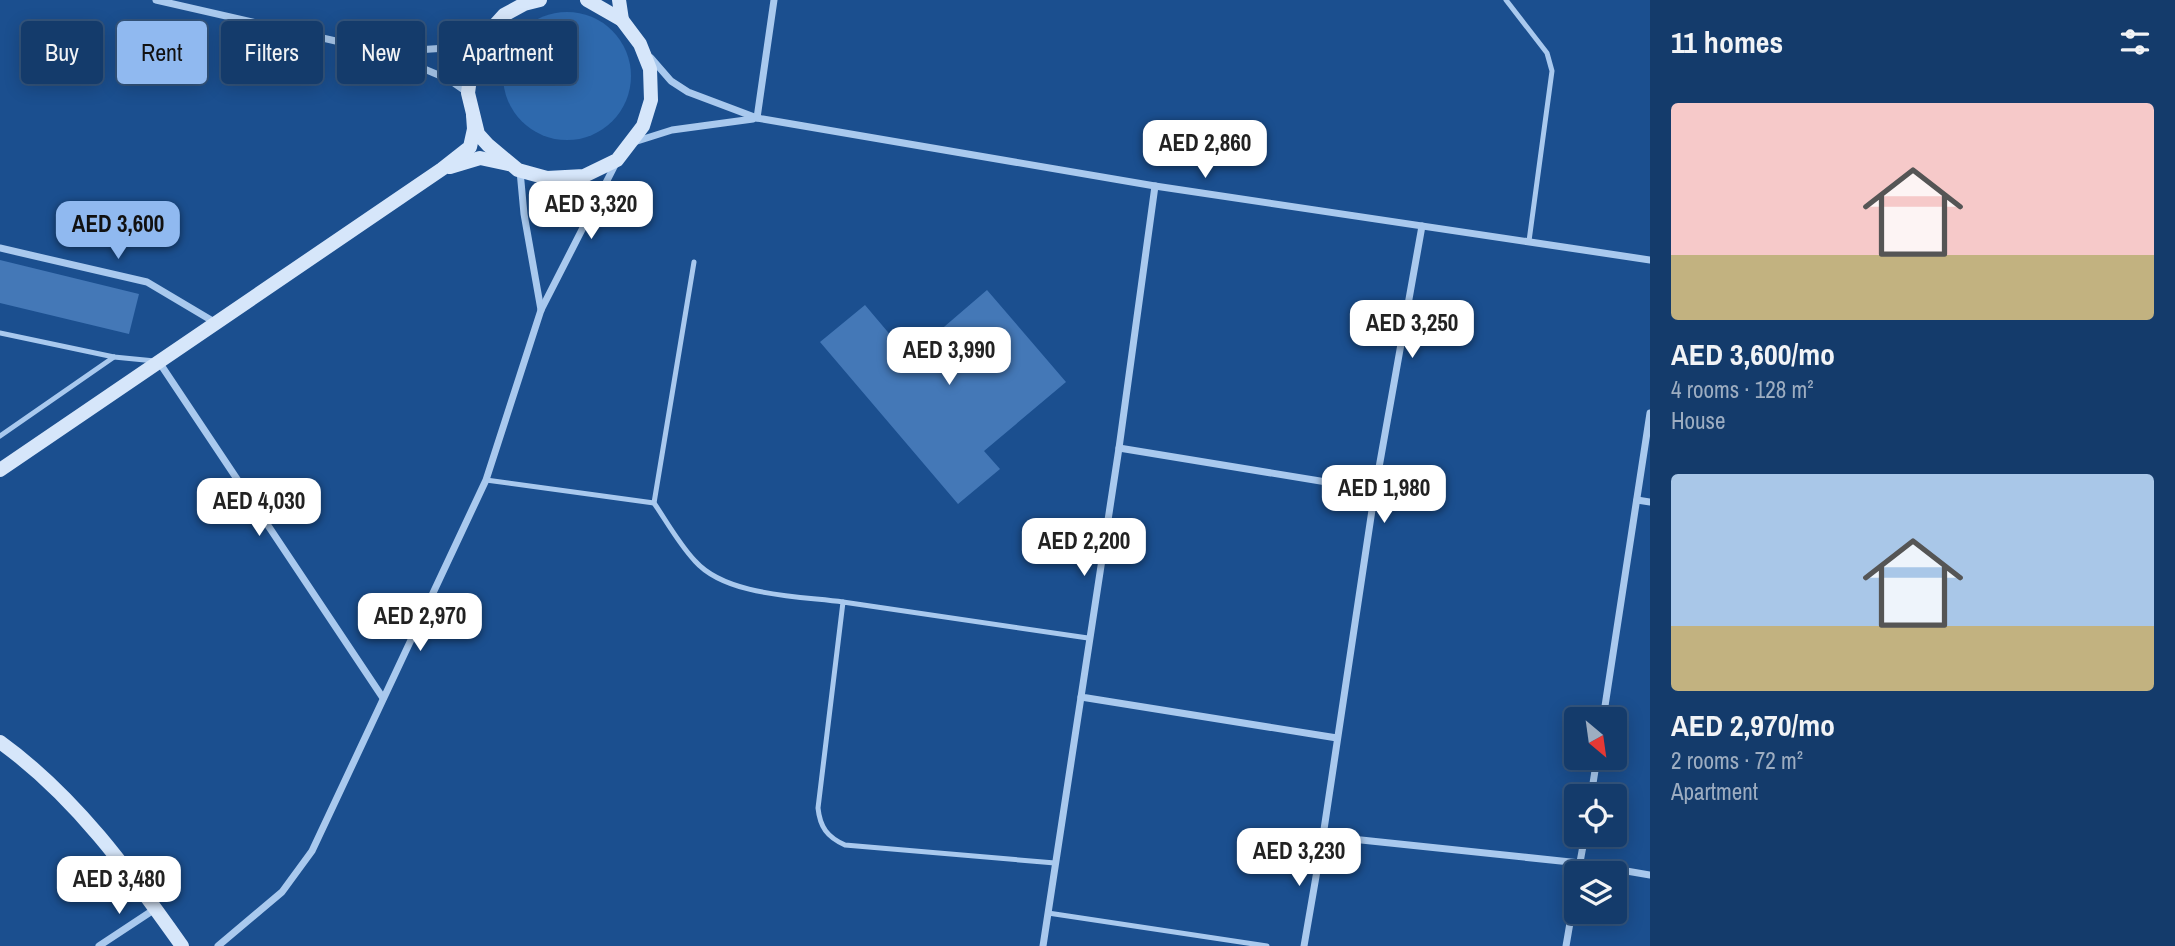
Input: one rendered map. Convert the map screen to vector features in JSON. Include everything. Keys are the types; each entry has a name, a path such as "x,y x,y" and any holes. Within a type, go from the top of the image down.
{"street":[{"path":"156,0 175,2 337,41"},
{"path":"499,21 515,0"},
{"path":"504,16 524,4 540,0"},
{"path":"587,0 622,20 659,68 688,92 757,118 1155,186 1650,260"},
{"path":"619,0 622,20"},
{"path":"757,118 774,0"},
{"path":"218,946 282,892 312,851 486,481 541,310 617,160 643,126 651,100 650,69 640,44"},
{"path":"425,69 448,79 468,93"},
{"path":"469,84 468,93 478,134 515,167 541,310"},
{"path":"0,470 470,148 474,129 473,115"},
{"path":"630,143 672,130 757,118"},
{"path":"442,169 480,158 547,178 584,176 617,160"},
{"path":"1042,946 1119,448 1155,186"},
{"path":"1304,946 1376,490 1422,226"},
{"path":"0,248 147,282 217,323"},
{"path":"159,362 383,698"},
{"path":"1605,707 1650,413"},
{"path":"1119,448 1376,490"},
{"path":"1637,500 1650,502"},
{"path":"1081,697 1336,738"},
{"path":"0,742 60,791 110,849 182,946"},
{"path":"1323,836 1564,861"},
{"path":"1627,871 1650,875"},
{"path":"99,946 155,909"},
{"path":"1566,946 1570,924"}],"lane":[{"path":"1506,0 1547,53 1552,71 1529,241"},
{"path":"694,262 654,502 694,561 709,574 733,587 1088,638"},
{"path":"0,333 114,357 159,362"},
{"path":"0,436 114,357"},
{"path":"486,481 654,502"},
{"path":"843,602 818,808 820,822 832,839 845,845 1055,863"},
{"path":"1048,913 1267,946"}],"shaded area":[{"path":"555,13 579,13 602,23 620,41 630,64 630,88 620,111 602,129 579,139 555,139 532,129 514,111 504,88 504,84 577,84 577,21 536,21"}],"building":[{"path":"0,260 139,294 129,334 0,303"},
{"path":"987,290 1066,382 984,451 1000,469 958,504 820,342 865,305 909,357"}]}
